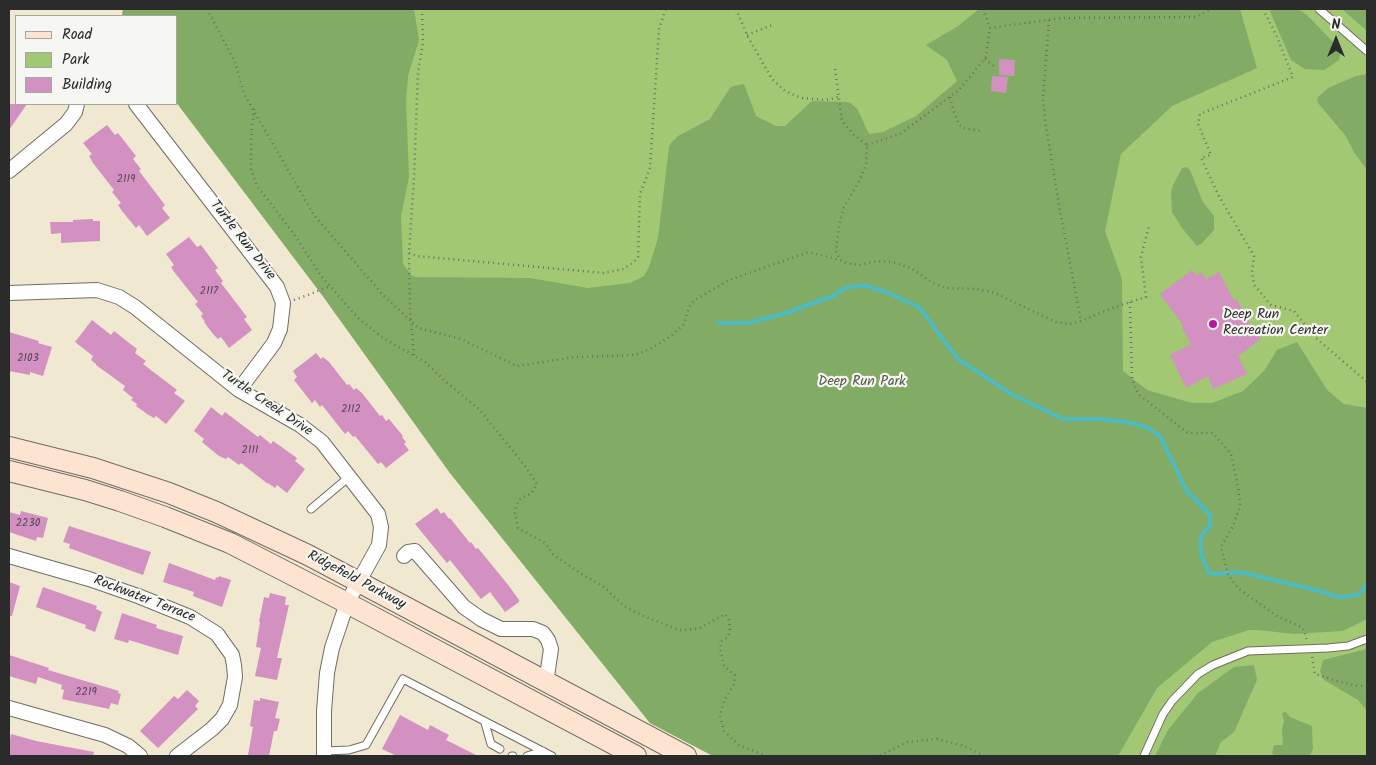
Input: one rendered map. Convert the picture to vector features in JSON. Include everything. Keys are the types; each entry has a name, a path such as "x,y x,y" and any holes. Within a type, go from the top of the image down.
{"main road":[{"name":"Ridgefield Parkway","path":"9,447 93,468 169,493 216,512 279,541 358,582 686,756"},
{"name":"Ridgefield Parkway","path":"9,471 85,490 191,527 270,563 348,603 636,756"}],"street":[{"path":"9,171 66,124 75,112 77,105"},
{"name":"Turtle Run Drive","path":"137,105 277,287 283,303"},
{"name":"Turtle Creek Drive","path":"9,293 97,290 119,297 135,307 240,390 300,425 322,442 378,514 381,527 379,545 348,603 332,648 327,673 323,754"},
{"path":"240,390 274,343 280,329 283,303"},
{"path":"404,556 408,552 415,550 464,607 481,619 502,629 533,628 543,633 551,649 546,683"},
{"name":"Rockwater Terrace","path":"9,556 89,579 176,610 201,623 221,639 232,655 234,665 235,676 230,705 222,719 212,730 177,756"},
{"path":"9,708 106,734 128,746 140,756"}],"lane":[{"path":"1319,9 1367,51"},
{"path":"311,509 349,477"},
{"path":"1144,756 1163,714 1172,701 1198,674 1229,657 1248,651 1348,646 1367,639"},
{"path":"323,754 366,745 404,679 485,723 552,756"},
{"path":"485,723 491,744 500,749"},
{"path":"527,756 543,751"}],"path":[{"path":"208,9 235,62 244,94 314,215 383,295 418,328 461,339 517,366 575,357 635,355 652,348 684,324 689,307 695,300 729,280 809,252 859,265 877,261 892,262 911,268 933,283 945,288 977,289 995,293 1056,322 1070,324 1115,306 1146,297 1141,257 1149,226"},
{"path":"414,355 410,312 409,253 418,71 422,43 422,9"},
{"path":"409,253 417,256 604,273 623,269 634,262 638,257 640,194 650,168 659,29 666,9"},
{"path":"736,9 747,35 772,79 785,91 801,98 826,100 839,97"},
{"path":"867,145 900,134 950,97 978,68 985,59 990,28 983,9"},
{"path":"990,28 1062,18 1195,17 1211,9"},
{"path":"1263,9 1277,37 1292,77 1200,114 1198,124 1211,155 1201,158 1220,198 1254,256 1252,276 1254,285 1270,305 1294,311 1316,338 1367,382"},
{"path":"1049,20 1043,98 1045,120 1055,186 1081,321"},
{"path":"747,35 775,24"},
{"path":"985,59 995,68"},
{"path":"836,69 842,121 854,136 867,145"},
{"path":"950,97 954,112 963,128 982,131"},
{"path":"254,109 251,137 251,169 257,186 294,234 321,276 360,319 377,334 425,362 479,409 525,466 537,484 531,494 521,498 516,506 515,513 518,528 545,543 553,554 580,574 604,588 624,606 641,615 679,630 698,629 725,614 729,620 730,631 728,637 722,641 720,648 724,666 735,675 734,684 724,701 720,715 724,731 739,745 766,756"},
{"path":"840,260 836,251 839,225 844,207 858,184 866,165 867,145"},
{"path":"283,303 308,296 330,286"},
{"path":"1130,302 1132,379 1138,394 1188,433 1213,433 1231,454 1240,506 1233,526 1221,547 1228,575 1240,589 1270,611 1303,628 1310,648 1315,674 1340,682 1367,686"},
{"path":"875,756 882,755 907,742 937,739 964,746 984,756"}],"green space":[{"name":"Deep Run Park","path":"123,9 1367,9 1367,756 713,756 650,723 450,473 322,295 178,105 178,15 122,15"},
{"name":"Deep Run Park","path":"123,9 414,9 419,40 408,76 406,101 409,177 401,216 403,263 406,268 412,276 416,277 530,278 588,288 630,283 644,276 649,267 658,238 669,147 678,136 710,119 730,88 734,86 744,84 756,116 776,126 785,126 812,101 847,102 851,103 858,110 869,134 883,132 916,116 957,81 947,60 926,45 958,26 979,9 1240,9 1257,68 1172,106 1121,154 1105,231 1122,279 1123,371 1147,390 1192,403 1212,403 1243,391 1264,371 1277,350 1297,342 1327,390 1344,404 1367,408 1367,619 1343,631 1294,634 1249,630 1212,642 1157,688 1118,756 713,756 650,723 450,473 322,295 178,105 178,15 122,15"},
{"path":"1269,9 1298,9 1307,15 1341,50 1339,60 1324,70 1305,69 1291,60"},
{"path":"1342,9 1367,9 1367,31"},
{"path":"1367,74 1367,170 1345,135 1318,103 1317,98 1328,88 1356,76"},
{"path":"1187,167 1203,202 1214,216 1214,230 1197,246 1172,212 1171,193 1173,185 1182,168"},
{"path":"1367,649 1367,711 1358,700 1324,680 1320,671 1323,660"},
{"path":"1254,665 1257,680 1234,732 1221,742 1215,756 1155,756 1168,730 1198,693 1234,667"},
{"path":"1286,712 1290,717 1312,726 1313,749 1310,756 1274,756 1272,753 1274,745 1283,745 1282,729 1284,721 1282,713"}],"building":[{"path":"999,59 1015,60 1014,76 999,75"},
{"path":"992,76 1008,77 1006,93 991,91"},
{"path":"9,104 26,105 9,130"},
{"path":"107,125 115,135 118,133 136,156 133,159 141,169 139,171 165,205 162,208 170,218 147,236 139,225 136,228 122,211 118,205 121,203 112,192 114,190 93,163 89,156 92,154 83,143"},
{"path":"93,219 93,221 100,221 100,241 61,243 61,233 51,234 50,222 73,222 73,220"},
{"path":"189,237 197,247 201,245 218,268 215,270 223,281 221,283 247,317 244,319 252,330 229,348 221,337 218,339 204,322 201,316 203,314 195,304 198,302 171,267 174,265 166,254"},
{"name":"Deep Run Recreation Center","path":"1192,270 1196,276 1201,272 1206,279 1219,272 1234,301 1236,299 1244,311 1241,312 1261,339 1238,356 1247,374 1213,389 1208,376 1186,388 1170,355 1191,344 1182,328 1183,325 1160,294"},
{"path":"92,320 111,335 114,331 137,349 135,353 146,361 143,364 177,390 174,393 185,401 166,424 156,416 154,418 136,406 137,404 131,400 133,398 123,390 125,386 96,365 91,360 93,356 75,342"},
{"path":"9,332 52,347 43,376 30,372 30,375 9,371"},
{"path":"316,353 321,359 323,357 329,362 347,385 349,384 354,390 356,388 362,393 380,416 382,415 386,421 389,419 403,436 406,442 404,444 409,450 386,468 381,462 378,464 355,436 353,437 348,431 345,434 322,405 320,407 315,400 312,403 294,380 297,377 293,371"},
{"path":"211,407 222,416 225,412 258,437 260,435 271,444 273,441 297,458 295,461 305,469 287,493 277,485 275,488 268,484 241,463 239,465 228,457 226,459 219,456 202,442 204,439 194,431"},
{"path":"437,508 441,514 444,512 450,518 476,549 478,548 509,586 519,602 505,612 490,592 481,599 450,560 447,563 415,524"},
{"path":"21,511 48,518 43,538 37,537 36,541 9,532 9,512 20,515"},
{"path":"69,526 151,552 143,575 69,548 70,544 63,542"},
{"path":"169,563 215,580 219,576 231,580 222,607 193,596 194,592 163,582"},
{"path":"9,582 20,586 12,616 9,616"},
{"path":"43,587 97,606 96,609 102,612 95,632 85,628 86,625 36,607"},
{"path":"270,593 286,597 285,605 289,605 277,658 282,658 277,680 255,676 261,648 256,647 259,622 264,597 269,598"},
{"path":"122,613 157,625 156,628 183,636 178,655 129,640 128,643 114,639"},
{"path":"9,655 49,668 48,670 119,691 118,693 121,694 118,705 111,703 109,709 62,699 64,690 61,689 62,685 38,677 36,684 9,676"},
{"path":"187,690 199,701 195,706 198,709 158,748 140,731 174,696 178,699"},
{"path":"260,698 279,702 275,718 280,719 277,731 274,731 269,756 248,755 253,727 250,726 254,700 260,701"},
{"path":"400,715 428,730 430,725 449,735 446,740 478,756 397,756 382,749"},
{"path":"11,734 36,741 94,752 93,756 9,756"}],"waterway":[{"path":"718,323 748,323 783,314 833,296 845,288 864,285 886,292 919,307 958,359 1011,394 1063,419 1099,419 1127,422 1146,427 1160,436 1186,490 1210,515 1210,526 1201,536 1201,554 1209,573 1240,572 1338,597 1358,595 1367,584"}],"place":[{"name":"Deep Run Recreation Center","path":"1213,324"}]}
